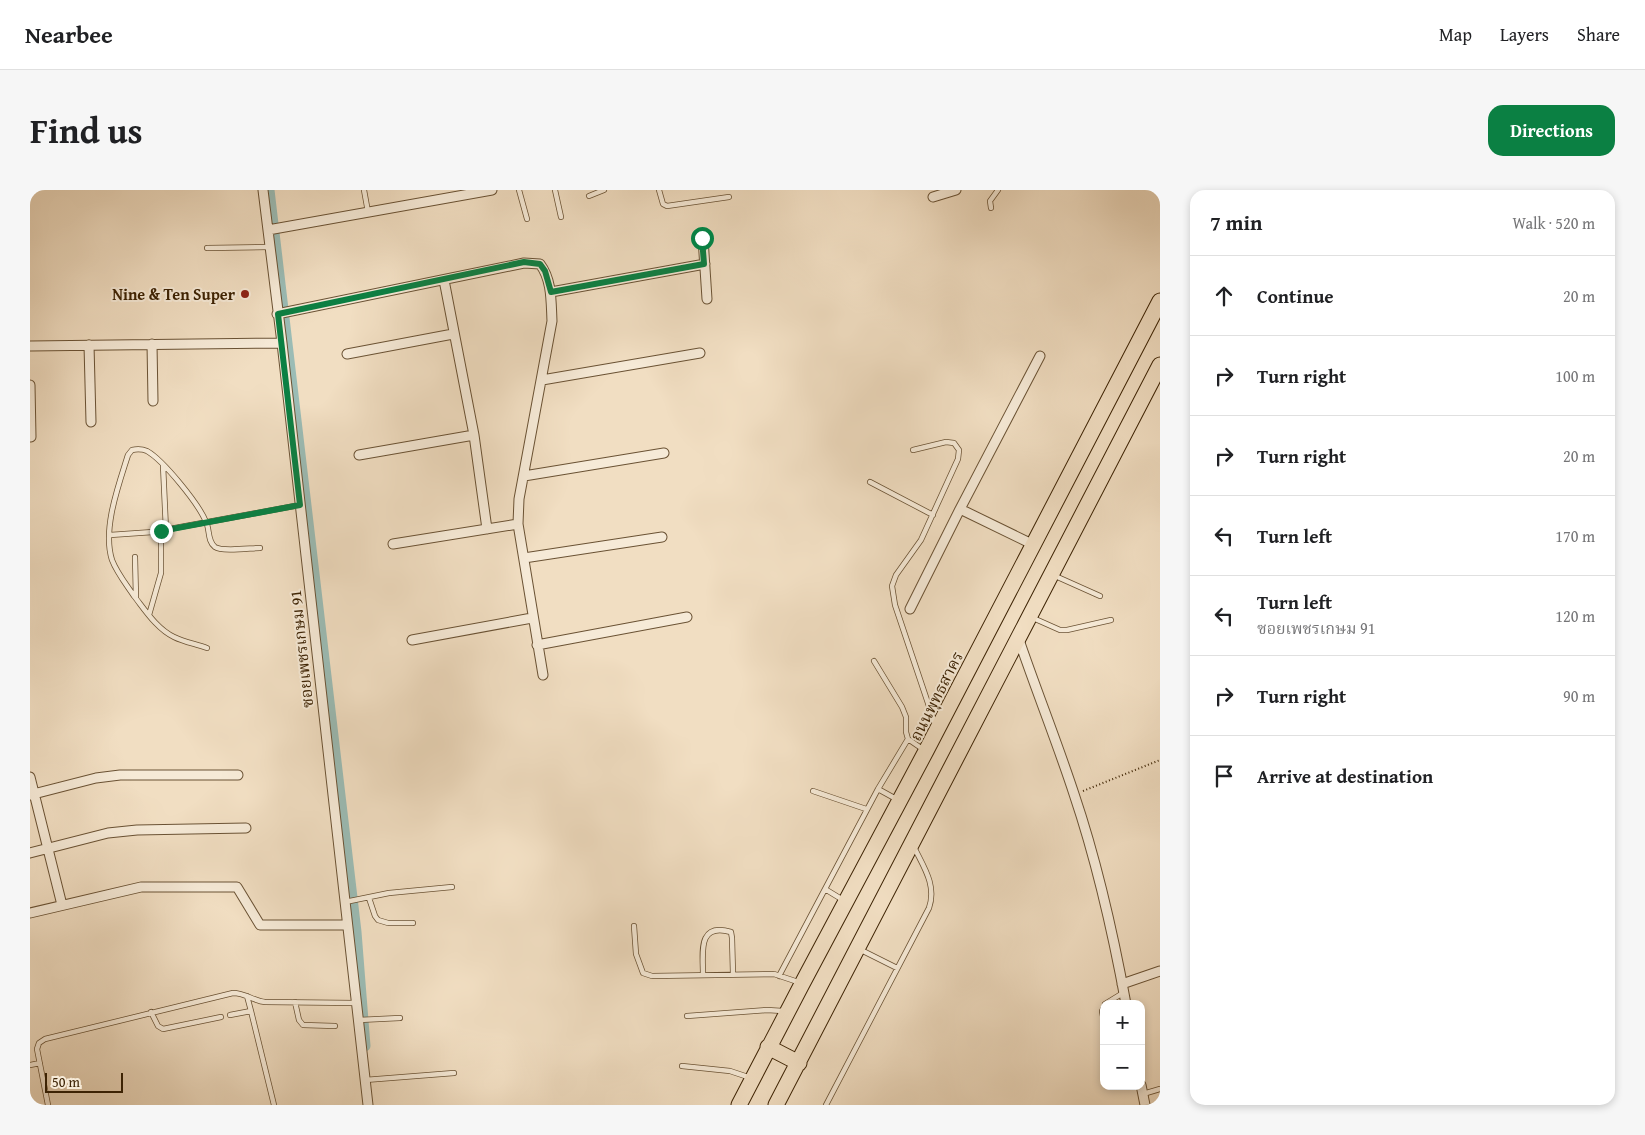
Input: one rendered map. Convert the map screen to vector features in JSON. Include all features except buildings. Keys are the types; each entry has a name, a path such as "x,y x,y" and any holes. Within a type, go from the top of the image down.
{"main road":[{"name":"ถนนพุทธสาคร","path":"739,1105 768,1047 926,752 1160,301"},
{"path":"776,1105 1160,365"},
{"path":"768,1047 798,1063"}],"street":[{"name":"ซอยเพชรเกษม 91","path":"263,190 356,1003 362,1020 369,1080 368,1105"},
{"path":"268,230 486,190"},
{"path":"932,196 956,190"},
{"path":"702,238 707,299"},
{"path":"278,314 524,262 540,264 545,271 551,292 552,321 519,500 518,524 543,676"},
{"path":"551,292 704,264"},
{"path":"444,280 474,435 487,529"},
{"path":"347,354 453,334"},
{"path":"30,346 282,343"},
{"path":"152,344 153,401"},
{"path":"89,345 91,422"},
{"path":"542,380 700,353"},
{"path":"910,609 960,508 1040,356"},
{"path":"30,384 31,437"},
{"path":"360,455 474,435"},
{"path":"524,476 664,453"},
{"path":"960,508 1034,545"},
{"path":"393,544 518,524"},
{"path":"524,558 662,537"},
{"path":"537,645 687,617"},
{"path":"412,640 532,618"},
{"path":"1018,637 1074,795 1097,874 1112,934 1125,1000"},
{"path":"32,795 96,778 120,775 238,774"},
{"path":"30,777 32,795 62,905"},
{"path":"30,853 108,833 137,830 246,828"},
{"path":"30,913 141,887 237,887 260,925 347,925"},
{"path":"1123,988 1160,971"},
{"path":"1142,1090 1145,1105"}],"lane":[{"path":"364,190 368,212"},
{"path":"519,190 527,219"},
{"path":"555,190 561,216"},
{"path":"589,196 604,190"},
{"path":"659,190 663,204 667,206 729,197"},
{"path":"991,208 990,201 998,190"},
{"path":"207,248 270,247"},
{"path":"913,450 946,442 954,443 959,450 958,459 933,515 915,550 896,575 892,586 895,604 937,730"},
{"path":"207,648 174,637 164,630 148,615 119,575 112,560 110,535 112,507 128,455 132,450 146,450 163,465 194,502 207,522 210,541 214,546 220,549 260,548"},
{"path":"148,615 161,572 164,530 163,465"},
{"path":"870,482 933,515"},
{"path":"110,535 164,530 300,505"},
{"path":"135,557 136,598"},
{"path":"1052,574 1100,596"},
{"path":"1029,616 1060,630 1074,630 1111,620"},
{"path":"874,661 906,717 908,739 926,752"},
{"path":"779,976 866,809 908,739"},
{"path":"878,789 900,801"},
{"path":"813,791 866,809"},
{"path":"826,1105 932,899 930,880 912,843"},
{"path":"344,902 389,893 452,887"},
{"path":"825,889 846,901"},
{"path":"367,898 374,916 378,920 413,922"},
{"path":"634,926 636,954 643,973 652,976 763,974 779,976 802,984"},
{"path":"703,975 706,936 710,932 724,930 731,932 733,974"},
{"path":"858,949 897,968"},
{"path":"1110,1000 1123,988"},
{"path":"48,1105 37,1050 39,1043 45,1039 233,993 240,993 256,1001 265,1002 356,1003"},
{"path":"247,996 274,1105"},
{"path":"295,1002 299,1020 303,1025 335,1026"},
{"path":"687,1016 767,1010 787,1012"},
{"path":"230,1015 251,1011"},
{"path":"151,1012 158,1026 163,1029 222,1017"},
{"path":"362,1020 400,1018"},
{"path":"30,1065 40,1063"},
{"path":"682,1066 730,1071 752,1078"},
{"path":"369,1080 454,1073"},
{"path":"1145,1090 1160,1088"}],"path":[{"path":"1074,795 1160,760"}],"waterway":[{"path":"269,190 356,932 365,1046"}],"place":[{"name":"Nine & Ten Super","path":"245,294"}],"route":[{"path":"161,531 300,505 278,314 524,262 540,264 545,271 551,292 704,264 702,238"}]}
